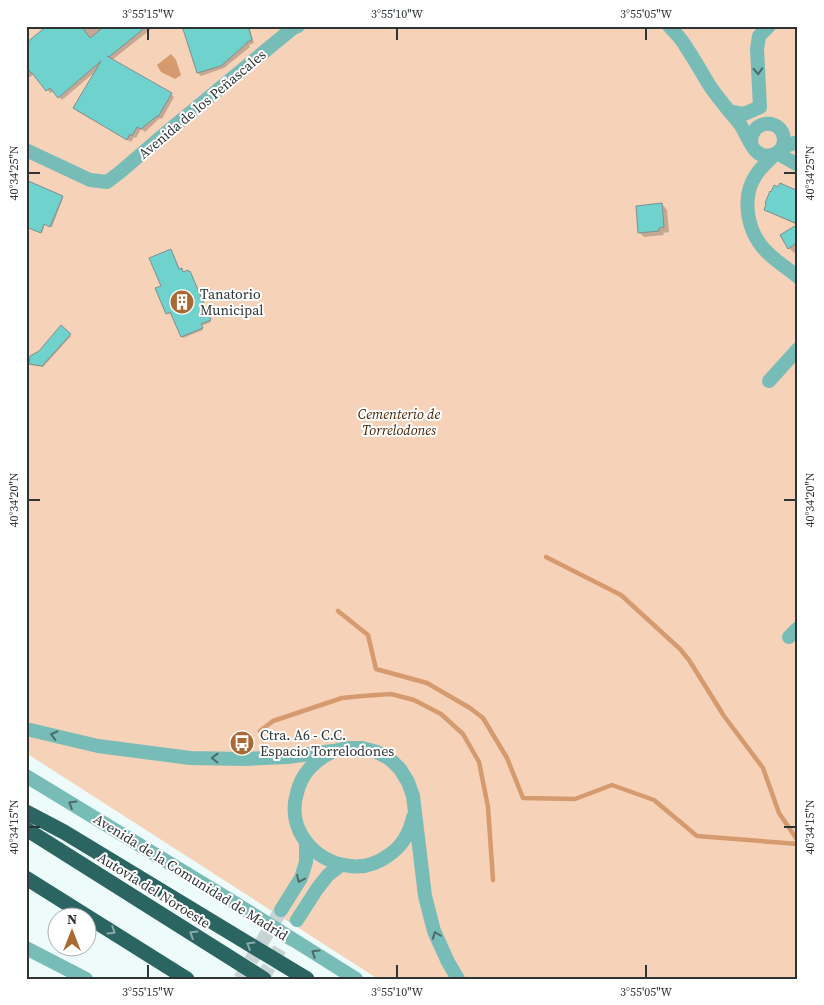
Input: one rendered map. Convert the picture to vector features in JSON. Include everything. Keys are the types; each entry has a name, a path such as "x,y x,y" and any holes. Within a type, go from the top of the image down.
{"highway":[{"path":"26,812 64,832 307,979"},
{"name":"Autovía del Noroeste","path":"26,829 264,979"},
{"path":"26,878 188,979"}],"street":[{"name":"Avenida de los Peñascales","path":"26,150 90,180 107,182 293,28 298,26"},
{"path":"669,26 685,45 709,84 739,122 754,148 766,156 798,134"},
{"path":"760,125 757,49 760,36 769,26"},
{"path":"729,111 744,114 760,107"},
{"path":"739,122 760,125 769,123 777,126 779,147 798,165"},
{"path":"756,175 754,148 751,138 752,133 760,125"},
{"path":"798,142 779,147 756,175 749,191 748,208 749,223 764,249 798,277"},
{"path":"769,381 798,349"},
{"path":"26,729 98,746 190,758 244,759 287,757 333,752 348,748 362,748 377,752 390,759 400,769 408,782 413,796 425,896 434,931 458,979"},
{"path":"333,752 319,759 308,770 299,783 295,798 295,814 299,829 306,843 316,853 340,865 355,867 370,865 384,859 396,850 405,839 414,811"},
{"name":"Avenida de la Comunidad de Madrid","path":"26,776 356,979"},
{"path":"281,910 301,878 306,862 306,843"},
{"path":"297,920 317,889 328,875 340,865"},
{"path":"26,948 86,979"}],"green space":[{"name":"Cementerio de Torrelodones","path":"26,26 798,26 798,979 378,979 26,753"}],"shaded area":[{"path":"171,54 176,60 181,75 175,79 161,72 157,65"}],"building":[{"path":"47,26 81,26 90,38 105,26 147,26 109,57 107,56 172,93 158,117 141,129 137,127 132,136 130,134 127,140 73,108 101,61 58,98 50,88 46,91 26,67 26,43"},
{"path":"182,26 248,26 252,40 247,42 221,66 197,73"},
{"path":"26,180 63,196 50,227 44,224 41,233 26,227"},
{"path":"780,183 798,191 798,224 764,210 770,191 774,185 778,187"},
{"path":"662,203 664,227 659,228 659,231 638,233 636,206"},
{"path":"798,224 798,242 788,249 780,235"},
{"name":"Tanatorio Municipal","path":"171,249 179,269 182,268 183,272 190,271 211,320 201,324 203,328 181,337 170,312 166,314 155,288 161,286 149,258"},
{"path":"61,325 71,334 42,366 29,364 30,356 39,351"}],"waterway":[{"path":"546,557 621,595 680,649 724,716 763,768 779,813 798,841"},
{"path":"338,611 368,635 376,669 427,683 470,708 483,718 507,758 523,798 575,799 612,785 654,800 697,836 798,844"},
{"path":"260,731 273,721 342,698 362,696 391,694 414,700 441,714 463,734 479,762 488,807 493,880"}],"tunnel":[{"path":"240,979 281,910"},
{"path":"262,979 297,920"}],"place":[{"name":"Tanatorio Municipal","path":"182,302"},
{"name":"Ctra. A6 - C.C. Espacio Torrelodones","path":"242,743"}]}
